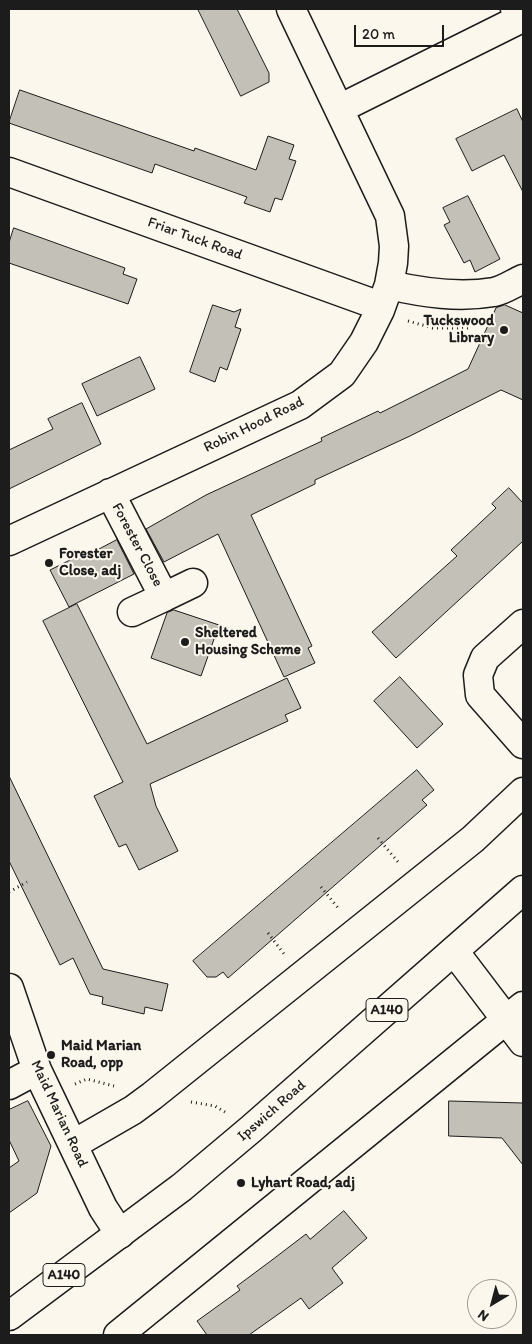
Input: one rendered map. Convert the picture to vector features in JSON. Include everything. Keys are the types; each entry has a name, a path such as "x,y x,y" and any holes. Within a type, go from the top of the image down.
{"main road":[{"name":"Robin Hood Road","path":"9,541 300,405 342,374 364,342 385,296 394,246 390,216 291,9"},
{"path":"339,109 519,18"},
{"name":"Friar Tuck Road","path":"9,172 385,296 496,292"},
{"path":"496,292 523,279"},
{"path":"496,292 523,304"},
{"name":"Forester Close","path":"110,493 164,597"},
{"name":"Forester Close","path":"132,612 192,583"},
{"path":"523,624 485,658 478,675 480,695 523,744"},
{"path":"74,1144 133,1110 152,1096 473,839 523,792"},
{"name":"Ipswich Road","path":"9,1316 182,1187 251,1130 523,890"},
{"path":"454,951 516,1013 523,1042"},
{"name":"Maid Marian Road","path":"9,988 37,1070 74,1144 102,1208 120,1234"},
{"path":"118,1335 516,1013"},
{"path":"9,1085 37,1070"}],"path":[{"path":"9,892 27,882"}],"building":[{"path":"198,9 237,9 269,73 269,82 241,96"},
{"path":"20,90 194,151 195,148 256,170 268,136 294,145 289,159 296,161 282,200 275,198 270,212 244,203 247,197 155,164 152,173 9,123"},
{"path":"517,109 523,122 523,192 504,155 472,171 456,139"},
{"path":"468,196 500,259 475,272 470,260 464,263 444,225 450,222 443,208"},
{"path":"14,228 125,268 123,274 137,279 128,304 9,263 9,243"},
{"path":"213,305 234,312 241,309 235,327 241,329 227,370 220,367 215,382 190,372"},
{"path":"505,305 523,313 523,400 501,390 410,436 315,480 315,484 251,515 312,646 308,648 315,663 284,677 218,534 164,562 146,529 206,495 322,441 321,438 378,411 380,413 468,369 496,308"},
{"path":"140,357 155,389 97,416 82,384"},
{"path":"82,403 101,444 9,489 9,450 53,429 48,419"},
{"path":"509,488 523,503 523,541 396,658 372,632 457,556 451,550 496,508 492,504"},
{"path":"117,540 134,574 69,607 50,570 82,554 83,557"},
{"path":"77,604 147,744 287,678 301,708 285,715 288,721 150,784 156,806 178,851 139,870 126,844 119,847 94,796 123,782 43,621"},
{"name":"Sheltered Housing Scheme","path":"174,610 219,625 201,676 151,658 167,613"},
{"path":"400,677 443,724 417,748 374,701"},
{"path":"417,770 434,790 422,800 427,805 228,978 223,972 216,977 207,977 193,961"},
{"path":"9,776 103,969 168,984 162,1011 145,1007 144,1014 102,1004 103,997 90,994 73,958 60,965 9,861"},
{"path":"28,1101 51,1146 37,1193 9,1213 9,1168 19,1161 9,1140 9,1110"},
{"path":"449,1101 523,1103 523,1165 502,1138 449,1136"},
{"path":"344,1211 367,1238 332,1268 343,1283 309,1309 301,1298 249,1335 207,1335 197,1321 240,1290 237,1286 306,1234 310,1239"}],"place":[{"name":"Tuckswood Library","path":"504,330"},
{"name":"Forester Close, adj","path":"49,563"},
{"name":"Sheltered Housing Scheme","path":"185,642"},
{"name":"Maid Marian Road, opp","path":"51,1055"},
{"name":"Lyhart Road, adj","path":"241,1183"}]}
